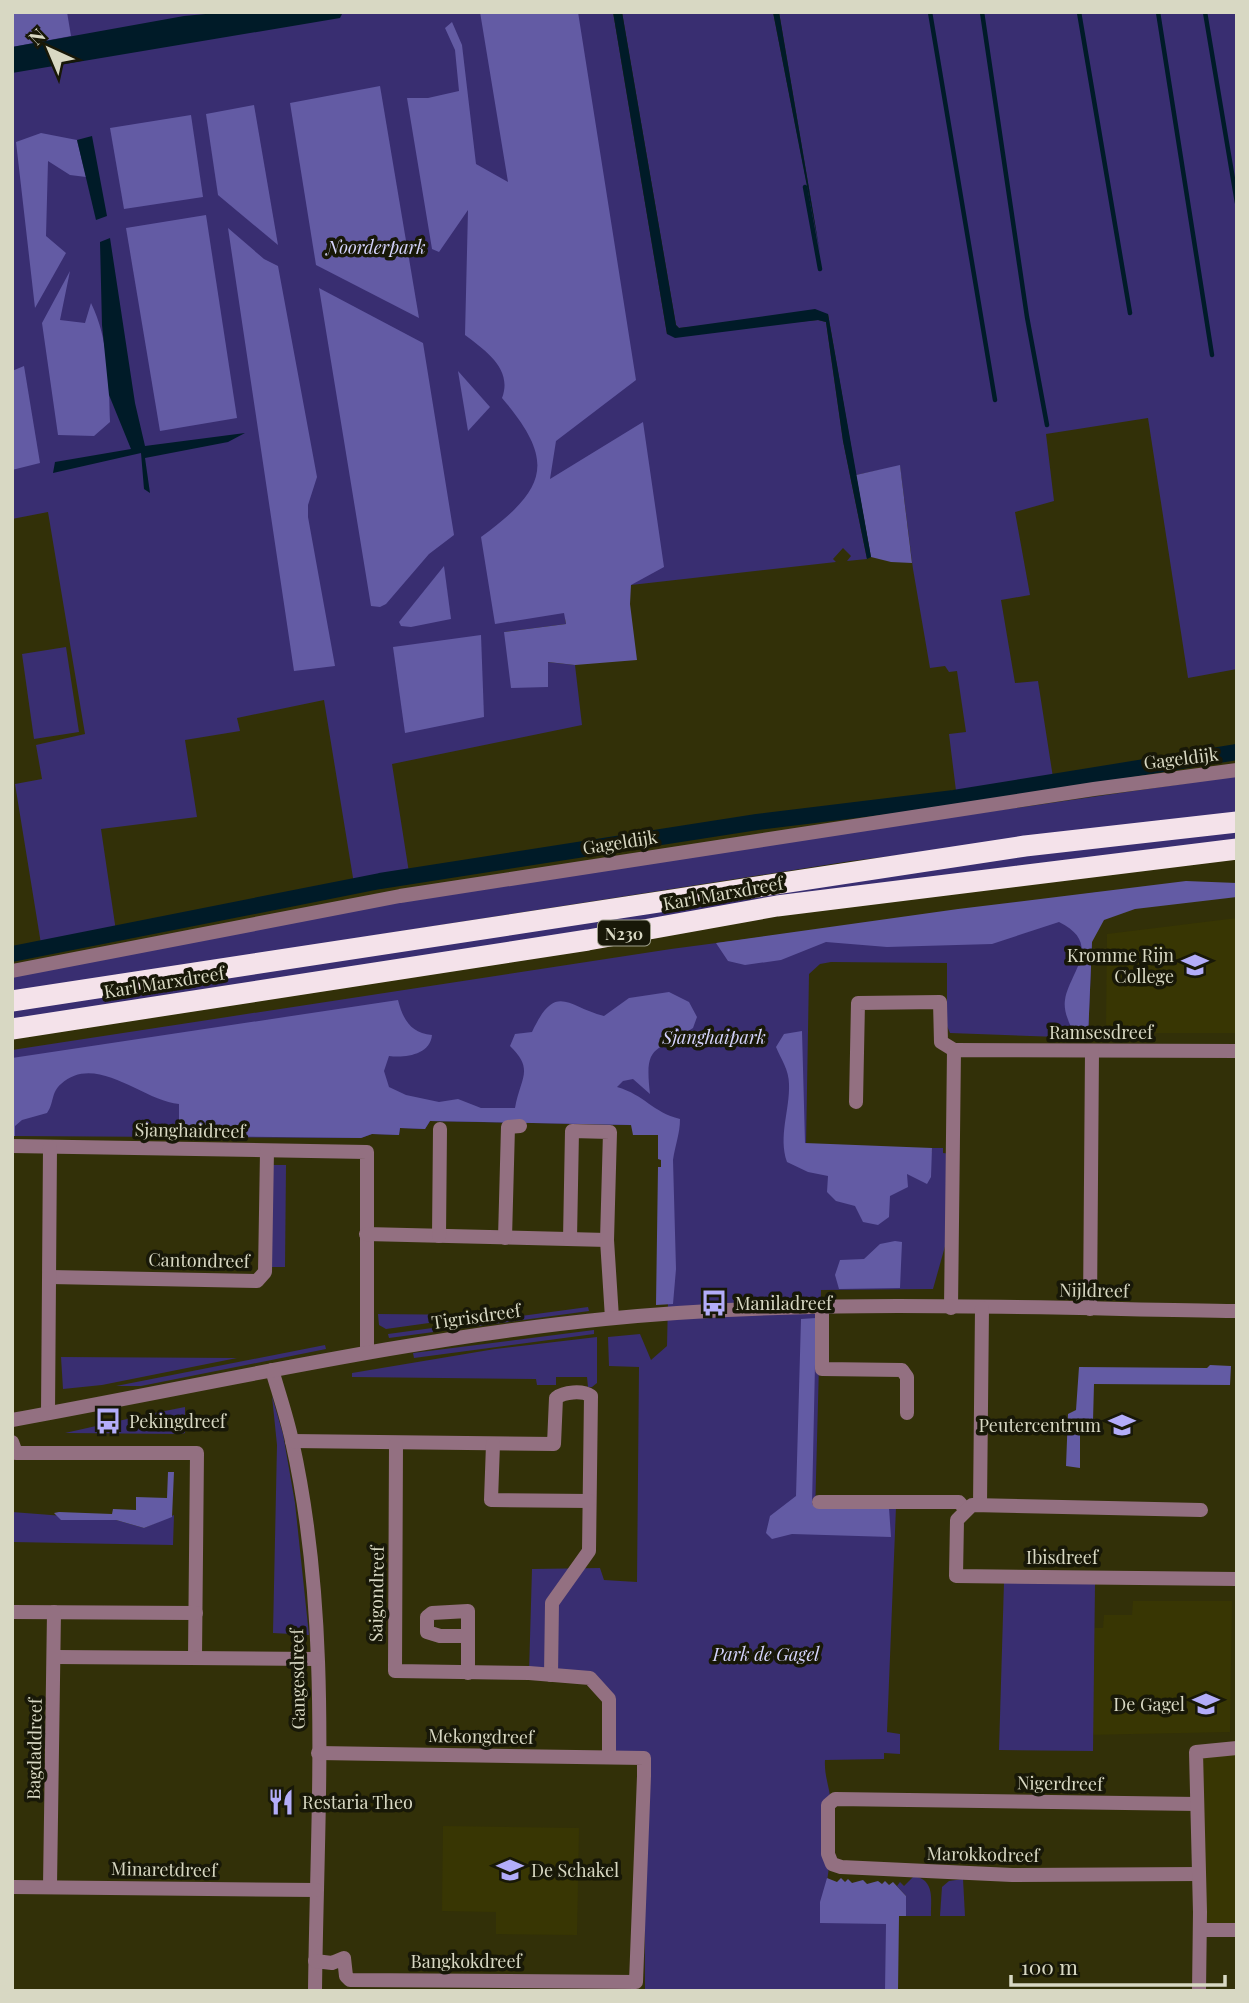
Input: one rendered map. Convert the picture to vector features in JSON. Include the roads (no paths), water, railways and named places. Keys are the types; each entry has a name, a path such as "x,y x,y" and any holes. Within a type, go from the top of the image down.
{"highway":[{"name":"Karl Marxdreef","path":"12,1001 1025,846 1237,822"},
{"name":"Karl Marxdreef","path":"12,1029 588,940 777,906 1237,849"}],"street":[{"name":"Gageldijk","path":"12,971 400,896 1094,789 1237,771"},
{"path":"856,1102 858,1003 940,1002 941,1042 960,1050 951,1308"},
{"name":"Ramsesdreef","path":"960,1050 1237,1051"},
{"path":"1090,1309 1092,1052"},
{"path":"505,1238 508,1127 520,1126"},
{"path":"439,1236 440,1129"},
{"path":"570,1239 572,1131 610,1132 607,1240 612,1318"},
{"name":"Sjanghaidreef","path":"12,1146 367,1152 366,1234"},
{"path":"48,1413 50,1147"},
{"name":"Cantondreef","path":"50,1277 257,1281 265,1272 267,1150"},
{"path":"367,1352 366,1234 607,1240"},
{"path":"822,1308 822,1369 902,1370 907,1377 907,1413"},
{"name":"Tigrisdreef","path":"12,1420 367,1352 487,1332 612,1318 822,1308 951,1308"},
{"name":"Nijldreef","path":"951,1308 1237,1311"},
{"path":"973,1507 982,1308"},
{"name":"Gangesdreef","path":"272,1370 292,1441 310,1551 318,1753 315,1991"},
{"path":"292,1441 554,1444 556,1398 562,1394 587,1393 591,1396 589,1551 552,1603 551,1675"},
{"path":"12,1442 16,1453 197,1453 195,1657"},
{"name":"Saigondreef","path":"396,1444 395,1671 590,1678 609,1699 609,1756"},
{"path":"493,1444 491,1500 589,1501"},
{"path":"819,1502 959,1502 973,1507 1201,1510"},
{"name":"Ibisdreef","path":"973,1507 957,1520 956,1576 1237,1579"},
{"path":"12,1612 196,1613"},
{"name":"Bagdaddreef","path":"51,1886 54,1612"},
{"path":"467,1636 468,1673"},
{"path":"55,1657 316,1659"},
{"path":"1199,1991 1196,1752 1237,1748"},
{"name":"Mekongdreef","path":"318,1753 643,1758 636,1982"},
{"name":"Nigerdreef","path":"831,1800 1197,1804"},
{"name":"Marokkodreef","path":"831,1800 828,1854 832,1864 841,1867 1013,1875 1199,1874"},
{"name":"Minaretdreef","path":"12,1887 316,1890"},
{"path":"1200,1930 1237,1930"},
{"name":"Bangkokdreef","path":"315,1961 332,1963 344,1958 346,1976 350,1980 636,1982"}],"water":[{"path":"227,12 343,12 340,18 12,73 12,47 184,16"},
{"path":"613,12 622,12 676,325 679,328 815,309 828,314 871,557 867,559 843,441 826,322 818,320 675,338 667,334"},
{"path":"773,12 779,12 820,253"},
{"path":"92,136 107,216 96,220 77,140"},
{"path":"110,238 135,403 145,446 245,433 228,442 145,458 150,493 144,489 141,453 53,473 55,462 131,449 109,395 102,325 100,242"}],"waterway":[{"path":"930,12 995,400"},
{"path":"982,12 1027,317 1047,425"},
{"path":"1079,12 1130,313"},
{"path":"1158,12 1212,355"},
{"path":"1205,12 1237,203"},
{"path":"805,187 820,269"},
{"path":"12,954 380,881 757,822 954,798 1237,752"}],"place":[{"name":"Kromme Rijn College","path":"1195,965"},
{"name":"Maniladreef","path":"714,1303"},
{"name":"Pekingdreef","path":"108,1421"},
{"name":"Peutercentrum","path":"1122,1425"},
{"name":"De Gagel","path":"1206,1704"},
{"name":"Restaria Theo","path":"281,1802"},
{"name":"De Schakel","path":"510,1870"}],"park label":[{"name":"Noorderpark","path":"376,247"},
{"name":"Sjanghaipark","path":"714,1037"},
{"name":"Park de Gagel","path":"766,1654"}]}
